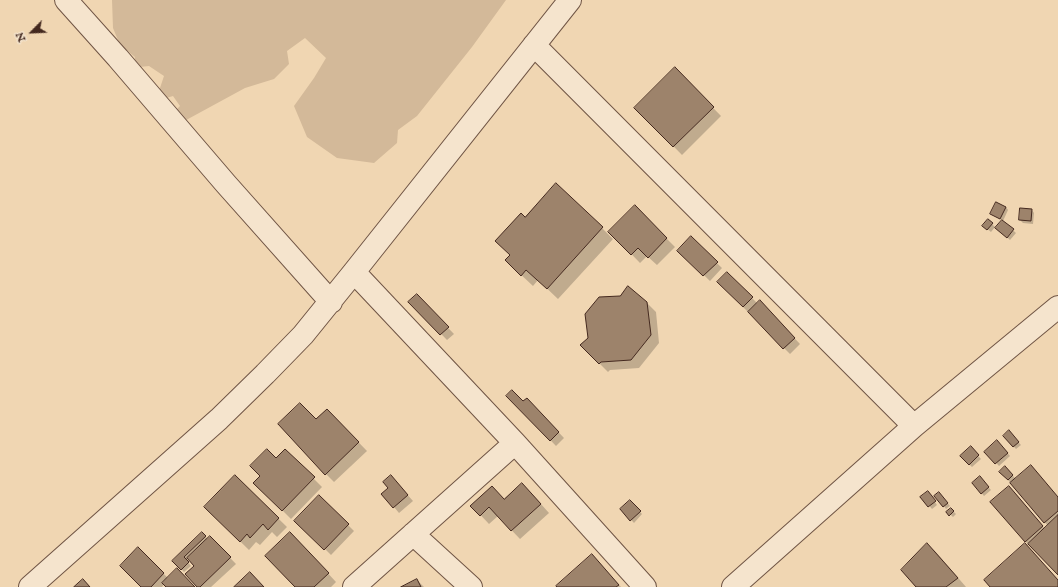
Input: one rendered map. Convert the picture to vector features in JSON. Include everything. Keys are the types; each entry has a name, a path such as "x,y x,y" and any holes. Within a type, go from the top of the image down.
{"street":[{"path":"66,0 331,302"},
{"path":"30,587 219,420 298,340 331,302 570,0"},
{"path":"534,45 914,426"},
{"path":"354,272 515,443 645,587"},
{"path":"733,587 914,426 1058,307"},
{"path":"354,587 515,443"},
{"path":"413,534 471,587"}],"shaded area":[{"path":"112,0 506,0 472,47 417,116 398,130 397,143 374,163 337,158 307,137 294,106 326,58 305,38 287,51 289,64 274,79 245,88 177,125 170,116 180,106 173,96 160,100 159,91 164,76 149,66 140,67 134,64 135,57 120,45 113,28"}],"building":[{"path":"675,67 714,107 673,147 634,108"},
{"path":"556,183 603,227 547,289 526,270 521,276 505,260 510,255 495,241 521,213 525,217"},
{"path":"996,202 1006,207 1000,219 990,214"},
{"path":"635,205 667,238 648,258 638,248 631,255 608,232"},
{"path":"1020,208 1032,209 1031,221 1019,220"},
{"path":"988,219 993,223 987,230 982,226"},
{"path":"1002,220 1014,229 1007,238 995,228"},
{"path":"691,236 718,262 703,276 677,251"},
{"path":"727,272 753,297 743,307 717,282"},
{"path":"628,286 647,302 651,335 631,360 601,362 599,364 580,345 588,338 585,314 599,297 620,296"},
{"path":"417,294 449,327 440,335 408,302"},
{"path":"760,300 795,338 783,349 748,312"},
{"path":"512,390 523,401 527,398 559,432 550,441 506,396"},
{"path":"300,403 316,419 327,409 359,442 325,475 278,424"},
{"path":"1009,430 1019,442 1013,447 1003,436"},
{"path":"997,440 1008,453 995,464 984,452"},
{"path":"971,446 979,455 969,465 960,456"},
{"path":"267,449 276,458 285,449 315,477 282,511 253,483 260,476 250,466"},
{"path":"1031,465 1058,497 1058,511 1044,523 1010,483"},
{"path":"1005,466 1013,475 1008,480 999,472"},
{"path":"235,475 279,518 268,530 263,524 250,538 247,534 240,542 204,507"},
{"path":"391,475 408,495 393,508 381,494 388,488 383,482"},
{"path":"980,476 989,487 981,494 972,483"},
{"path":"522,483 541,504 511,531 489,507 480,516 470,506 492,486 504,499"},
{"path":"1009,486 1043,526 1025,542 990,502"},
{"path":"928,491 936,501 928,507 920,497"},
{"path":"939,492 948,503 943,507 934,496"},
{"path":"319,495 349,524 324,550 294,521"},
{"path":"630,500 641,511 630,521 620,509"},
{"path":"951,508 954,511 949,516 946,512"},
{"path":"1058,515 1058,575 1028,544"},
{"path":"202,532 206,536 184,557 189,562 181,570 172,561"},
{"path":"290,532 329,573 314,587 295,587 265,556"},
{"path":"210,536 231,557 200,587 197,587 185,574 194,566 187,558"},
{"path":"927,543 958,578 946,587 916,587 901,570"},
{"path":"1025,543 1058,580 1058,587 990,587 984,580"},
{"path":"138,547 164,573 151,587 141,587 120,566"},
{"path":"592,554 619,585 616,587 556,586"},
{"path":"177,568 195,587 166,587 162,583"},
{"path":"250,572 264,587 234,587"},
{"path":"83,579 90,587 74,587"},
{"path":"417,579 421,587 401,587"}]}
